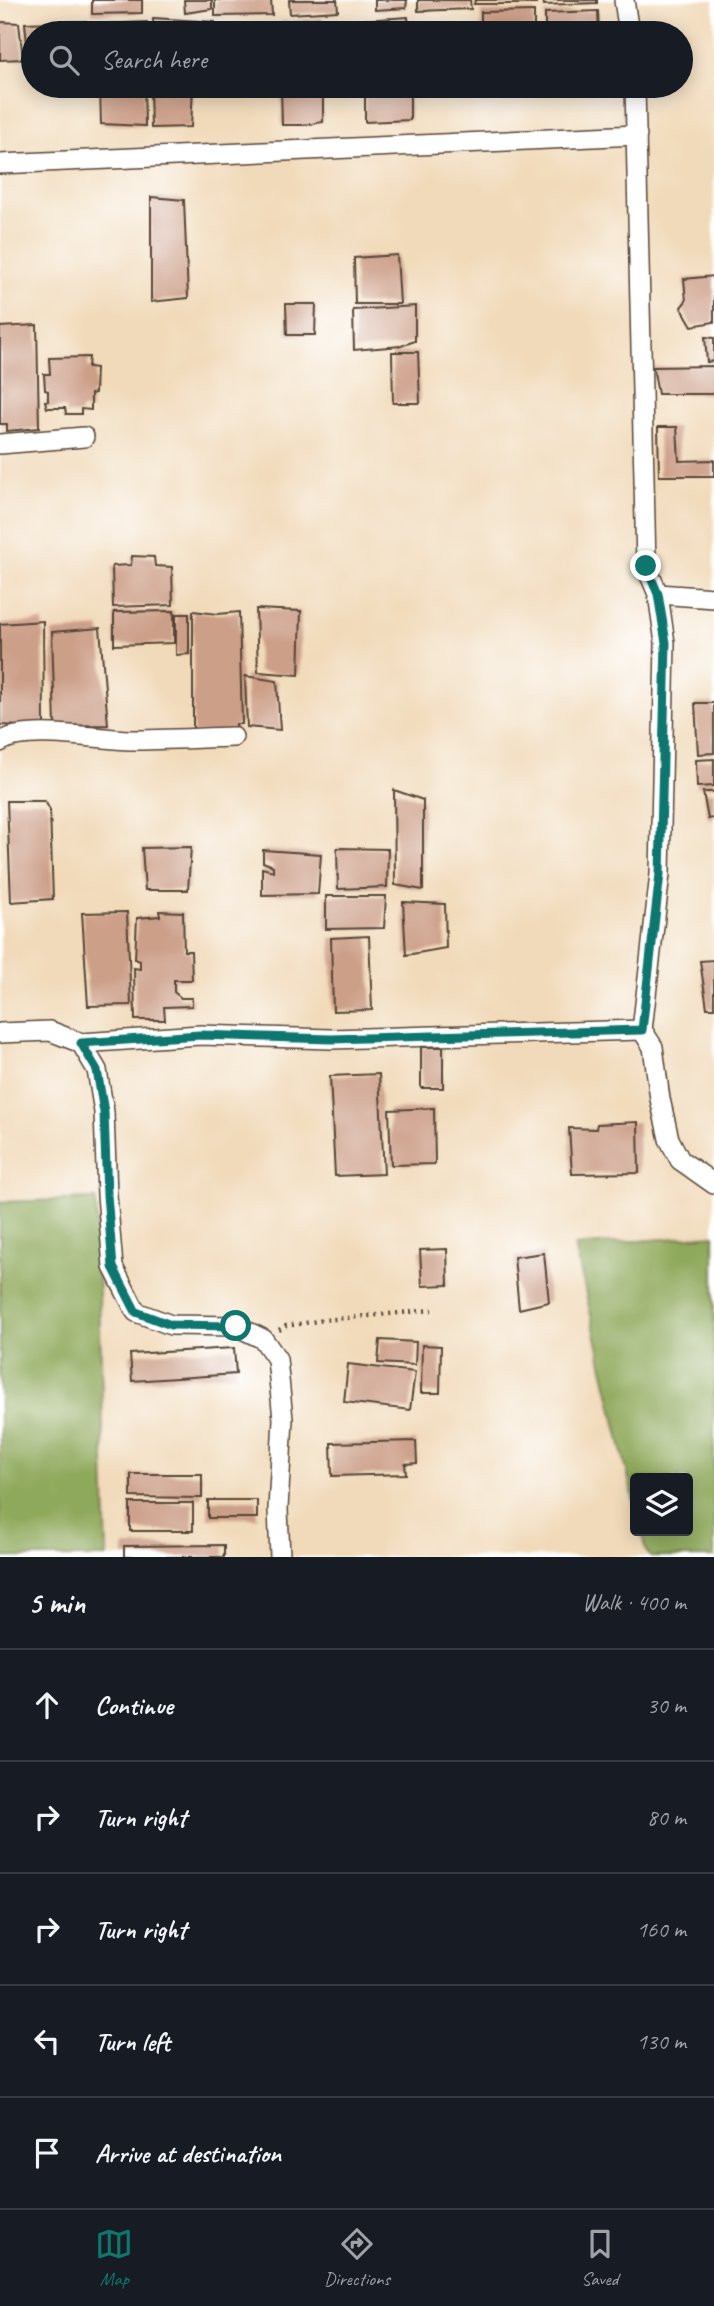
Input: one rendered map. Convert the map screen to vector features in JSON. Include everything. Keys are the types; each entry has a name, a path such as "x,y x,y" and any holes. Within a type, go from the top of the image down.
{"street":[{"path":"624,0 627,21"},
{"path":"635,98 646,566 658,594 666,643 660,874 642,1030 653,1047 669,1139 680,1160 714,1184"},
{"path":"0,164 637,135"},
{"path":"0,444 84,437"},
{"path":"658,594 714,598"},
{"path":"0,742 8,737 26,733 129,740 233,737"},
{"path":"0,1033 50,1031 81,1043 200,1035 331,1039 642,1030"},
{"path":"81,1043 97,1070 104,1112 113,1267 136,1312 171,1325 236,1326 263,1339 277,1359 283,1419 278,1509 280,1557"}],"path":[{"path":"263,1339 286,1326 432,1310"}],"green space":[{"path":"96,1199 107,1557 0,1557 0,1202"},
{"path":"714,1235 714,1557 651,1557 646,1551 642,1536 693,1536 693,1473 630,1473 630,1484 575,1246"}],"building":[{"path":"92,0 142,0 142,13 92,14"},
{"path":"184,0 212,0 212,9 185,13"},
{"path":"215,0 271,0 272,15 215,16"},
{"path":"289,0 337,0 338,11 290,14"},
{"path":"375,0 407,0 406,8 375,10"},
{"path":"418,0 470,0 471,9 418,11"},
{"path":"475,0 536,0 536,4 474,4"},
{"path":"543,0 597,0 597,3 544,5"},
{"path":"534,11 534,21 481,21 481,12"},
{"path":"598,11 598,21 545,21 545,13"},
{"path":"408,17 408,21 364,21"},
{"path":"153,18 200,21 153,21"},
{"path":"322,18 322,21 290,21"},
{"path":"0,22 19,23 21,59 0,60"},
{"path":"100,98 144,98 145,126 101,124"},
{"path":"150,98 192,98 191,127 151,128"},
{"path":"281,98 323,98 323,122 282,125"},
{"path":"365,98 410,98 410,120 365,122"},
{"path":"151,197 184,200 188,298 151,302"},
{"path":"397,255 400,304 355,304 354,258"},
{"path":"714,276 714,322 692,326 681,307 686,301 684,279"},
{"path":"286,304 316,304 315,335 287,335"},
{"path":"415,306 415,341 401,346 354,350 353,310"},
{"path":"37,325 39,428 7,431 7,424 0,424 0,327"},
{"path":"705,337 714,338 714,361 707,362"},
{"path":"392,352 418,352 420,403 393,403"},
{"path":"89,357 88,367 96,368 91,410 81,409 81,414 66,414 65,408 47,408 45,401 48,401 48,391 45,390 44,374 50,374 49,358"},
{"path":"714,366 714,394 658,394 653,367"},
{"path":"658,427 677,427 679,461 714,460 714,476 659,476"},
{"path":"132,556 154,557 155,566 172,567 173,605 113,607 112,566 131,565"},
{"path":"256,609 301,611 299,675 258,672"},
{"path":"174,611 174,643 114,645 114,612"},
{"path":"193,611 218,614 239,612 242,724 236,724 237,731 193,733"},
{"path":"176,614 189,614 189,654 176,655"},
{"path":"43,621 44,727 0,725 0,624"},
{"path":"100,628 108,725 55,726 52,632"},
{"path":"245,676 277,681 280,730 247,727"},
{"path":"695,703 714,703 714,753 698,754"},
{"path":"714,759 714,786 697,787 696,760"},
{"path":"394,790 423,800 423,890 395,885"},
{"path":"703,792 714,792 714,818 708,819"},
{"path":"7,801 45,801 50,810 53,899 11,902"},
{"path":"191,847 188,890 145,890 142,848"},
{"path":"337,848 388,849 387,887 338,889"},
{"path":"263,850 321,854 318,894 262,895 262,868 273,871 273,866 263,862"},
{"path":"326,896 386,896 384,928 326,929"},
{"path":"403,902 445,904 446,948 406,955"},
{"path":"159,911 183,912 184,951 191,951 192,980 174,980 174,992 181,998 192,998 192,1006 164,1007 165,1020 135,1020 134,968 140,969 140,961 135,959 137,918 160,916"},
{"path":"127,912 131,1005 88,1006 82,913"},
{"path":"369,936 372,1010 333,1011 331,938"},
{"path":"714,960 714,1008 707,1008 700,961"},
{"path":"421,1047 443,1047 443,1088 421,1088"},
{"path":"379,1074 384,1174 335,1176 330,1076"},
{"path":"434,1108 435,1164 391,1165 389,1110"},
{"path":"638,1122 639,1173 572,1174 569,1128 596,1129 597,1124"},
{"path":"447,1249 448,1285 422,1286 420,1250"},
{"path":"544,1253 549,1302 519,1309 514,1257"},
{"path":"380,1340 416,1342 415,1365 378,1363"},
{"path":"422,1345 441,1346 440,1393 421,1393"},
{"path":"234,1348 236,1374 132,1381 130,1354"},
{"path":"348,1364 415,1372 410,1410 344,1402"},
{"path":"416,1441 417,1463 405,1464 406,1474 332,1476 331,1443"},
{"path":"131,1474 202,1474 202,1498 131,1497"},
{"path":"208,1500 257,1500 257,1518 208,1518"},
{"path":"130,1503 193,1503 193,1531 130,1531"},
{"path":"224,1545 224,1557 124,1557 124,1546"}],"route":[{"path":"236,1326 171,1325 136,1312 113,1267 104,1112 97,1070 81,1043 200,1035 331,1039 642,1030 660,874 666,643 658,594 646,566"}]}
